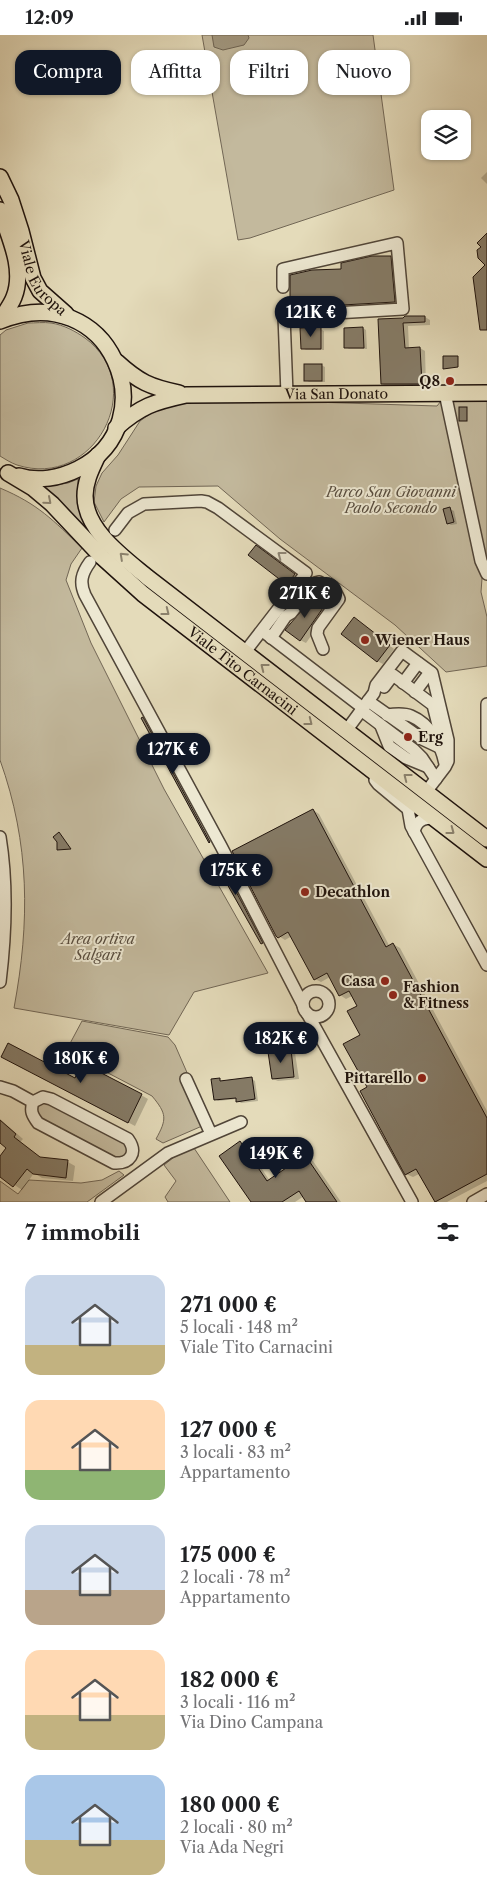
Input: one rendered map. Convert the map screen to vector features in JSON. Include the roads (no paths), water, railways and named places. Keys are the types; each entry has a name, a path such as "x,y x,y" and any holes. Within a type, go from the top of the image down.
{"main road":[{"name":"Viale Europa","path":"0,177 11,200 33,278 40,291 71,318"},
{"name":"Viale Europa","path":"0,210 15,254 18,280 14,298 0,321"},
{"path":"0,321 16,315 33,312 53,313 84,324 107,346 115,360 122,389 122,403 116,428 107,445 98,455 78,469 54,477 37,479 4,471"},
{"name":"Via San Donato","path":"115,360 143,382 155,388 186,395"},
{"name":"Via San Donato","path":"116,428 141,408 157,401 186,395 487,393"},
{"name":"Viale Tito Carnacini","path":"98,455 86,483 85,497 93,523 105,539 135,567 487,839"},
{"name":"Viale Tito Carnacini","path":"4,471 33,488 52,504 102,557 143,594 487,859"}],"street":[{"path":"283,287 283,269 397,243 403,309 284,316 287,394"},
{"path":"445,393 481,561 487,574"},
{"path":"115,530 128,513 144,504 201,501 213,505 306,573 266,634"},
{"path":"90,562 82,576 82,588 85,595 221,846 305,1009 412,1202"},
{"path":"245,652 286,616 292,613 316,583 319,582 336,593 339,599 318,628 317,634 323,649"},
{"path":"266,634 367,703 383,720 441,748"},
{"path":"367,703 376,685 402,651 430,672 442,710 450,753 446,767 426,793"},
{"path":"403,683 418,663"},
{"path":"415,692 430,672"},
{"path":"346,731 367,703 393,675 433,705 439,729 433,735"},
{"path":"487,703 487,744"},
{"path":"383,720 398,714 410,716 428,729 441,748 446,767"},
{"path":"383,720 389,746 406,759 428,767 436,779"},
{"path":"368,767 378,784 408,809 410,826 487,965"},
{"path":"414,832 418,822 424,818 433,817"},
{"path":"0,837 5,872 6,916 0,982"},
{"path":"186,1079 211,1134"},
{"path":"0,1087 13,1091 33,1102"},
{"path":"43,1097 51,1099 128,1139 133,1146 129,1159 123,1163 114,1163 38,1123 32,1115 31,1108 33,1102 43,1097"},
{"path":"101,1202 168,1153 241,1121"},
{"path":"472,1202 487,1194"}],"place":[{"name":"Q8","path":"450,381"},
{"name":"Wiener Haus","path":"365,640"},
{"name":"Erg","path":"408,737"},
{"name":"Decathlon","path":"305,892"},
{"name":"Casa","path":"385,981"},
{"name":"Fashion & Fitness","path":"393,995"},
{"name":"Pittarello","path":"422,1078"}],"park label":[{"name":"Parco San Giovanni Paolo Secondo","path":"391,500"},
{"name":"Area ortiva Salgari","path":"98,948"}]}
